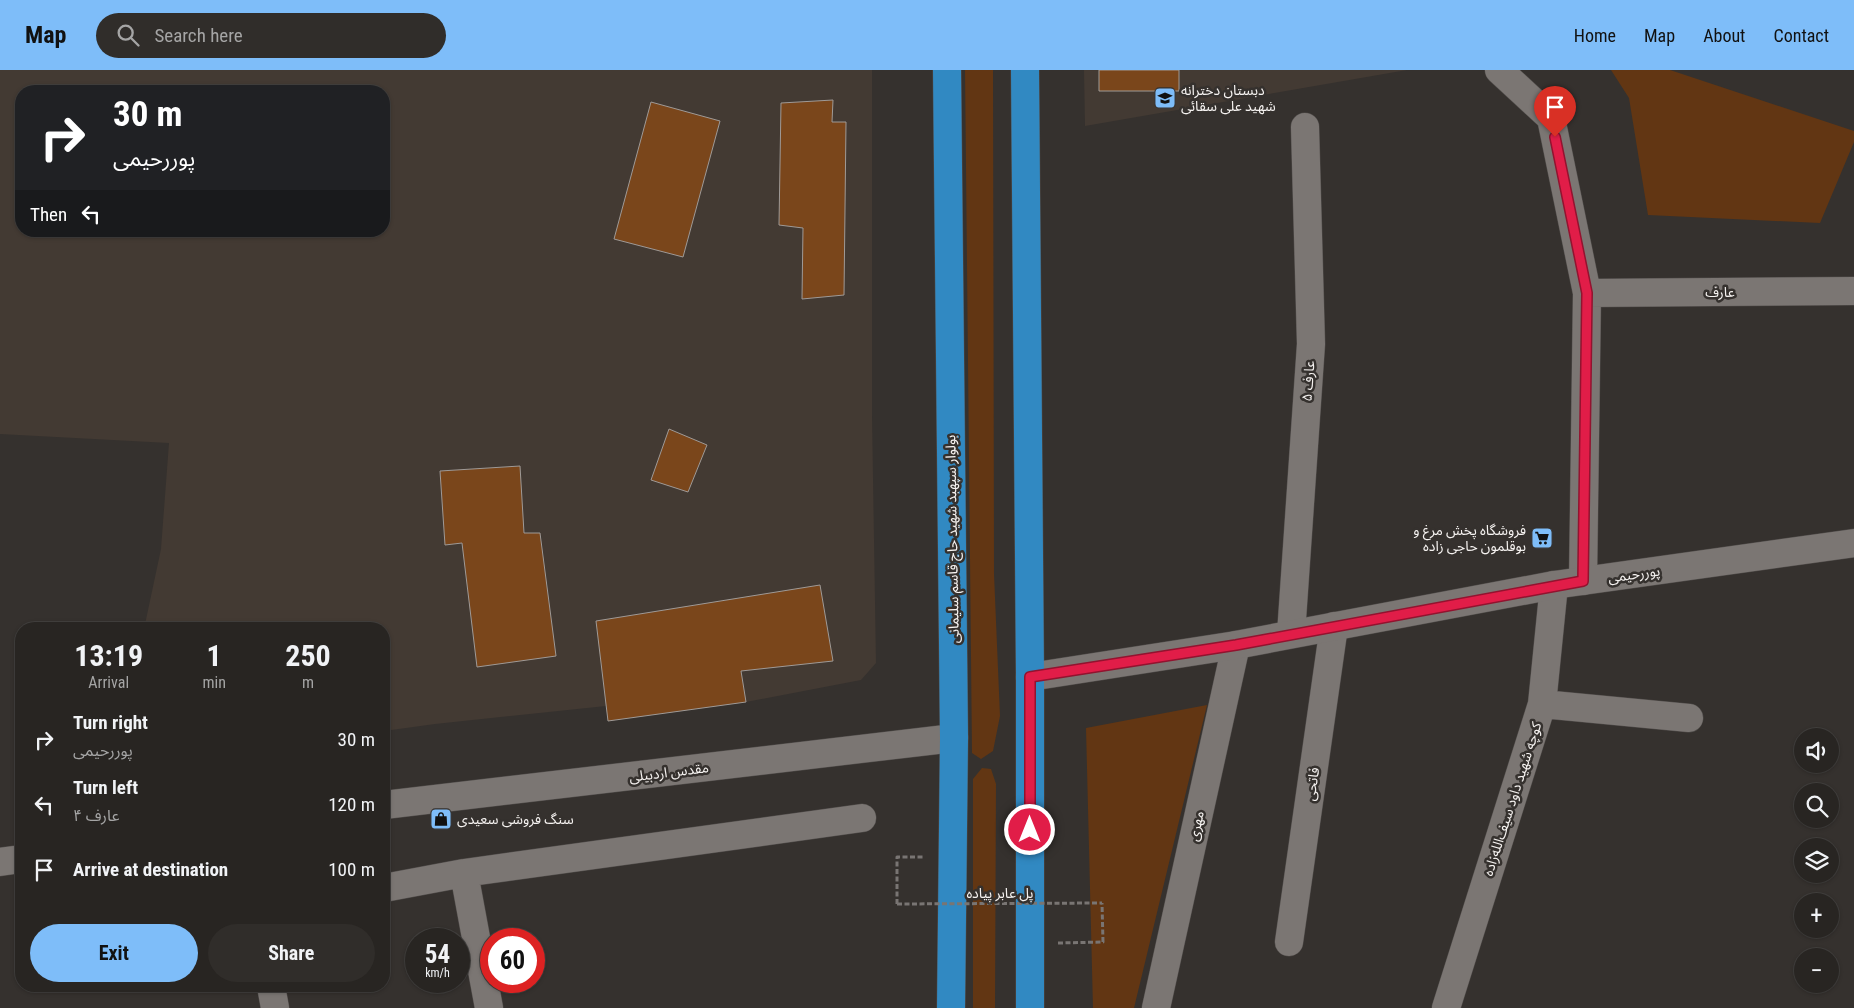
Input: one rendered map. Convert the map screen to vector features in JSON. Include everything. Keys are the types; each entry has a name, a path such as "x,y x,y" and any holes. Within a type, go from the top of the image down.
{"main road":[{"name":"بولوار سپهبد شهید حاج قاسم سلیمانی","path":"947,70 954,738 951,1008"},
{"path":"1024,70 1030,677 1030,1008"}],"street":[{"path":"1499,70 1551,118 1587,293 1583,581"},
{"name":"عارف ۵","path":"1291,634 1311,344 1304,127"},
{"name":"عارف","path":"1587,293 1854,291"},
{"name":"پوررحیمی","path":"1030,677 1236,645 1554,585 1854,543"},
{"name":"کوچه شهید داود سیف‌الله‌زاده","path":"1446,1008 1542,704 1554,585"},
{"name":"فاتحی","path":"1289,942 1334,626"},
{"name":"مهری","path":"1156,1008 1236,645"},
{"path":"1542,704 1689,718"},
{"name":"مقدس اردبیلی","path":"390,804 954,738"},
{"path":"390,887 464,873 862,818"},
{"path":"0,862 15,860"},
{"path":"464,873 489,1008"},
{"path":"272,992 275,1008"}],"path":[{"name":"پل عابر پیاده","path":"896,857 897,904 1102,903 1103,942 1030,944"}],"shaded area":[{"path":"0,70 872,70 872,416 876,663 861,680 746,702 608,721 606,706 390,730 390,622 145,622 161,549 169,443 0,434","holes":["519,466 524,533 541,534 556,656 462,543 445,545 440,471"]},
{"path":"965,70 993,70 994,574 1000,716 993,751 981,759 972,753"},
{"name":"دبستان دخترانه شهید علی سقائی","path":"1084,70 1407,70 1085,126"},
{"path":"1611,70 1670,70 1854,131 1854,142 1820,223 1648,215 1629,98"},
{"path":"1207,705 1134,1008 1093,1008 1086,728"},
{"path":"982,768 991,769 996,784 995,1008 973,1008 973,779"}],"building":[{"path":"1099,70 1179,70 1179,91 1099,91"},
{"path":"833,100 832,122 846,122 844,295 802,299 803,228 779,225 781,103"},
{"path":"651,102 720,121 683,257 614,239"},
{"path":"669,429 707,445 688,492 651,480"},
{"path":"520,466 524,533 540,533 556,656 477,667 462,543 445,545 440,471"},
{"path":"820,585 833,661 741,671 746,702 608,721 596,621"}],"place":[{"name":"دبستان دخترانه شهید علی سقائی","path":"1165,98"},
{"name":"فروشگاه پخش مرغ و بوقلمون حاجی زاده","path":"1542,538"},
{"name":"سنگ فروشی سعیدی","path":"441,819"}],"route":[{"path":"1030,830 1030,677 1236,645 1536,588 1583,581 1587,293 1555,137"}]}
